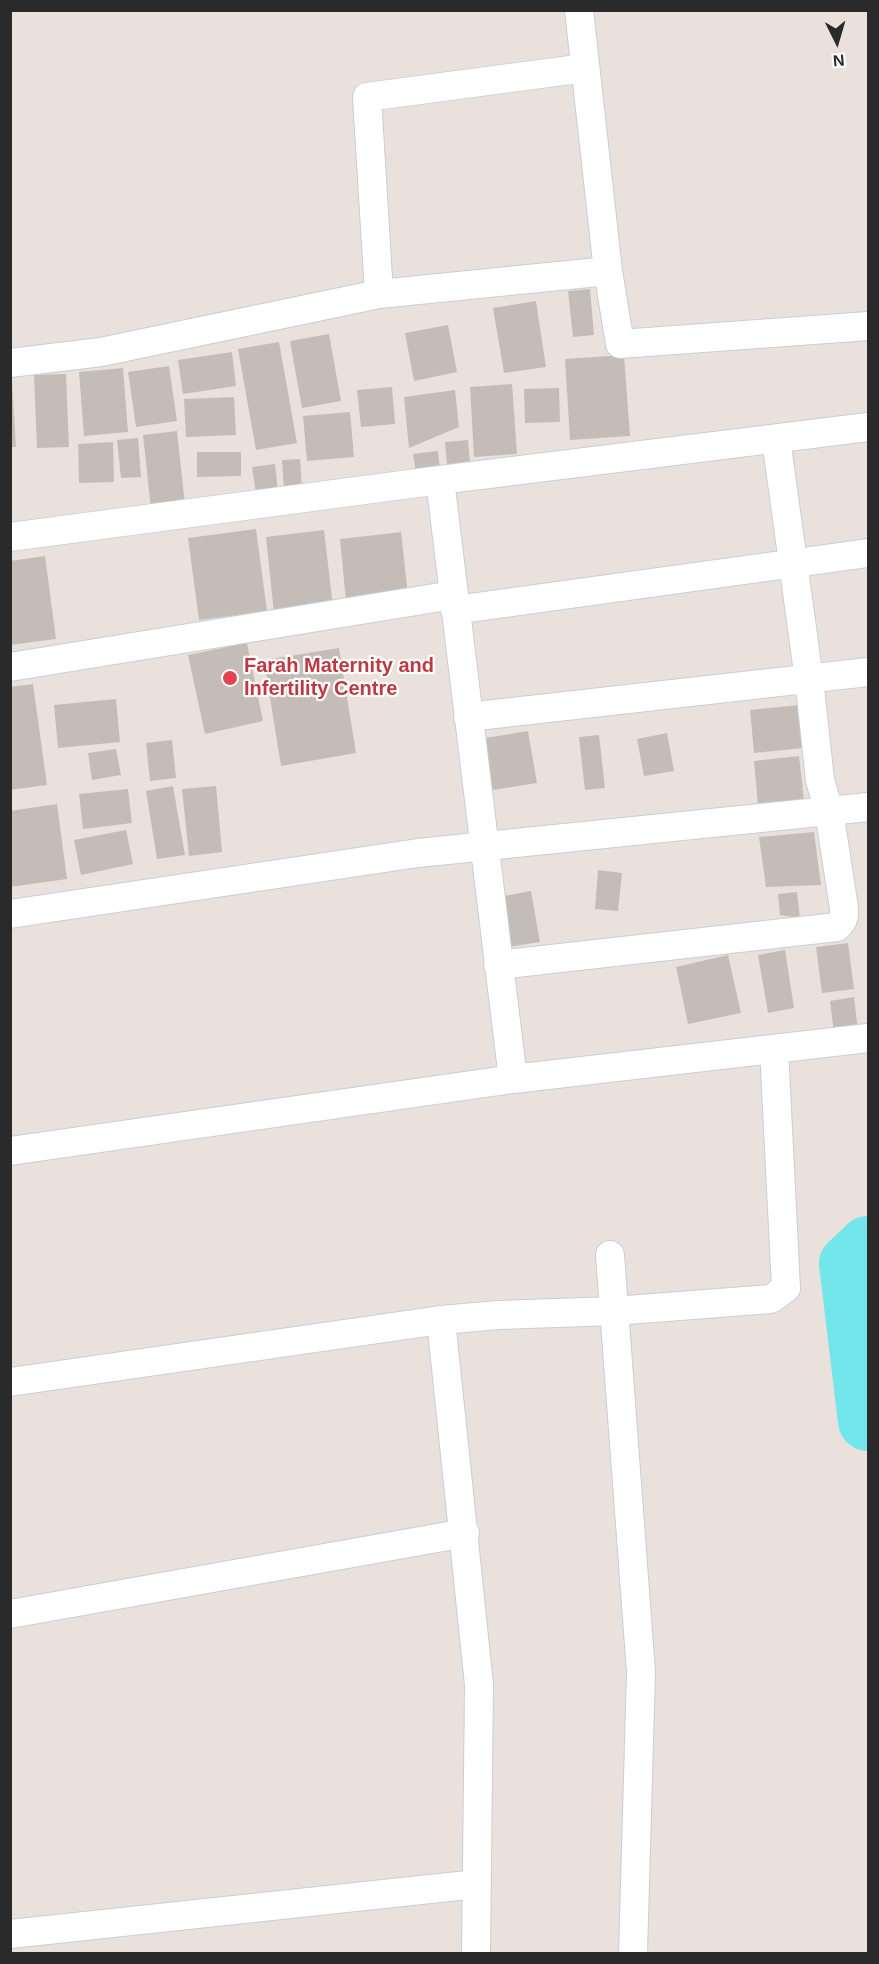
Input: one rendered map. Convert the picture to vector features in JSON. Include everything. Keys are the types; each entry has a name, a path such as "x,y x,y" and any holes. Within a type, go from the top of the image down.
{"street":[{"path":"579,10 608,271 620,344 868,327"},
{"path":"379,294 367,97 585,68"},
{"path":"10,363 101,352 379,294 608,271"},
{"path":"10,537 440,480 868,428"},
{"path":"498,965 837,927 842,923 844,916 829,811 820,780 809,679 776,439"},
{"path":"440,480 513,1079"},
{"path":"10,667 454,603 868,554"},
{"path":"468,717 868,672"},
{"path":"10,914 418,853 868,807"},
{"path":"10,1151 513,1079 868,1038"},
{"path":"10,1382 441,1320 499,1315 614,1311 771,1299 786,1288 774,1049"},
{"path":"610,1255 640,1672 633,1953"},
{"path":"441,1320 465,1533 479,1685 476,1953"},
{"path":"10,1614 465,1533"},
{"path":"10,1934 477,1884"}],"building":[{"path":"590,289 594,335 573,337 568,291"},
{"path":"536,301 546,367 504,373 493,308"},
{"path":"448,325 457,372 414,381 405,333"},
{"path":"329,334 341,401 302,408 290,341"},
{"path":"279,342 297,443 256,450 238,349"},
{"path":"232,352 236,386 183,394 178,360"},
{"path":"624,355 630,436 570,440 565,359"},
{"path":"169,366 177,421 136,427 128,372"},
{"path":"123,368 128,432 84,436 79,372"},
{"path":"66,374 69,447 37,448 34,375"},
{"path":"10,382 12,382 16,447 10,447"},
{"path":"512,384 517,454 474,457 470,387"},
{"path":"392,387 395,424 361,427 357,390"},
{"path":"559,388 560,422 525,423 524,389"},
{"path":"455,390 459,427 409,448 404,397"},
{"path":"234,397 236,435 186,437 184,399"},
{"path":"350,412 354,457 307,461 303,416"},
{"path":"177,431 185,505 151,509 143,435"},
{"path":"138,438 141,477 121,478 117,440"},
{"path":"468,440 470,463 447,465 445,442"},
{"path":"113,442 114,482 79,483 78,444"},
{"path":"438,451 440,469 416,472 413,454"},
{"path":"197,452 241,452 241,476 197,477"},
{"path":"300,459 302,488 284,490 282,460"},
{"path":"275,464 278,491 256,494 252,467"},
{"path":"256,529 267,611 199,620 188,538"},
{"path":"324,530 333,607 274,614 266,537"},
{"path":"401,532 408,595 346,601 340,539"},
{"path":"45,556 56,639 10,645 10,561"},
{"path":"247,643 263,721 205,734 188,655"},
{"path":"339,648 356,753 281,766 264,660"},
{"path":"33,684 47,785 10,790 10,687"},
{"path":"116,699 120,742 58,748 54,705"},
{"path":"798,705 803,748 754,753 750,710"},
{"path":"528,731 537,783 487,791 479,739"},
{"path":"667,733 674,771 644,776 637,739"},
{"path":"599,735 605,788 585,790 579,737"},
{"path":"172,740 176,778 150,781 146,743"},
{"path":"116,749 121,775 92,780 88,753"},
{"path":"799,756 804,800 758,805 754,761"},
{"path":"173,786 185,855 157,859 146,791"},
{"path":"216,786 222,852 189,856 182,789"},
{"path":"128,789 132,823 83,829 79,794"},
{"path":"57,804 67,879 10,887 10,811"},
{"path":"126,830 133,864 81,875 74,840"},
{"path":"814,832 821,885 766,887 759,837"},
{"path":"598,870 622,873 618,911 595,909"},
{"path":"531,891 540,942 508,947 499,897"},
{"path":"797,892 800,918 780,915 778,894"},
{"path":"848,943 854,989 822,993 816,947"},
{"path":"785,950 794,1008 768,1013 758,955"},
{"path":"728,955 741,1013 688,1024 676,967"},
{"path":"854,997 858,1030 834,1033 830,1001"}],"waterway":[{"path":"868,1246 849,1264 868,1421"}],"place":[{"name":"Farah Maternity and Infertility Centre","path":"230,678"}]}
